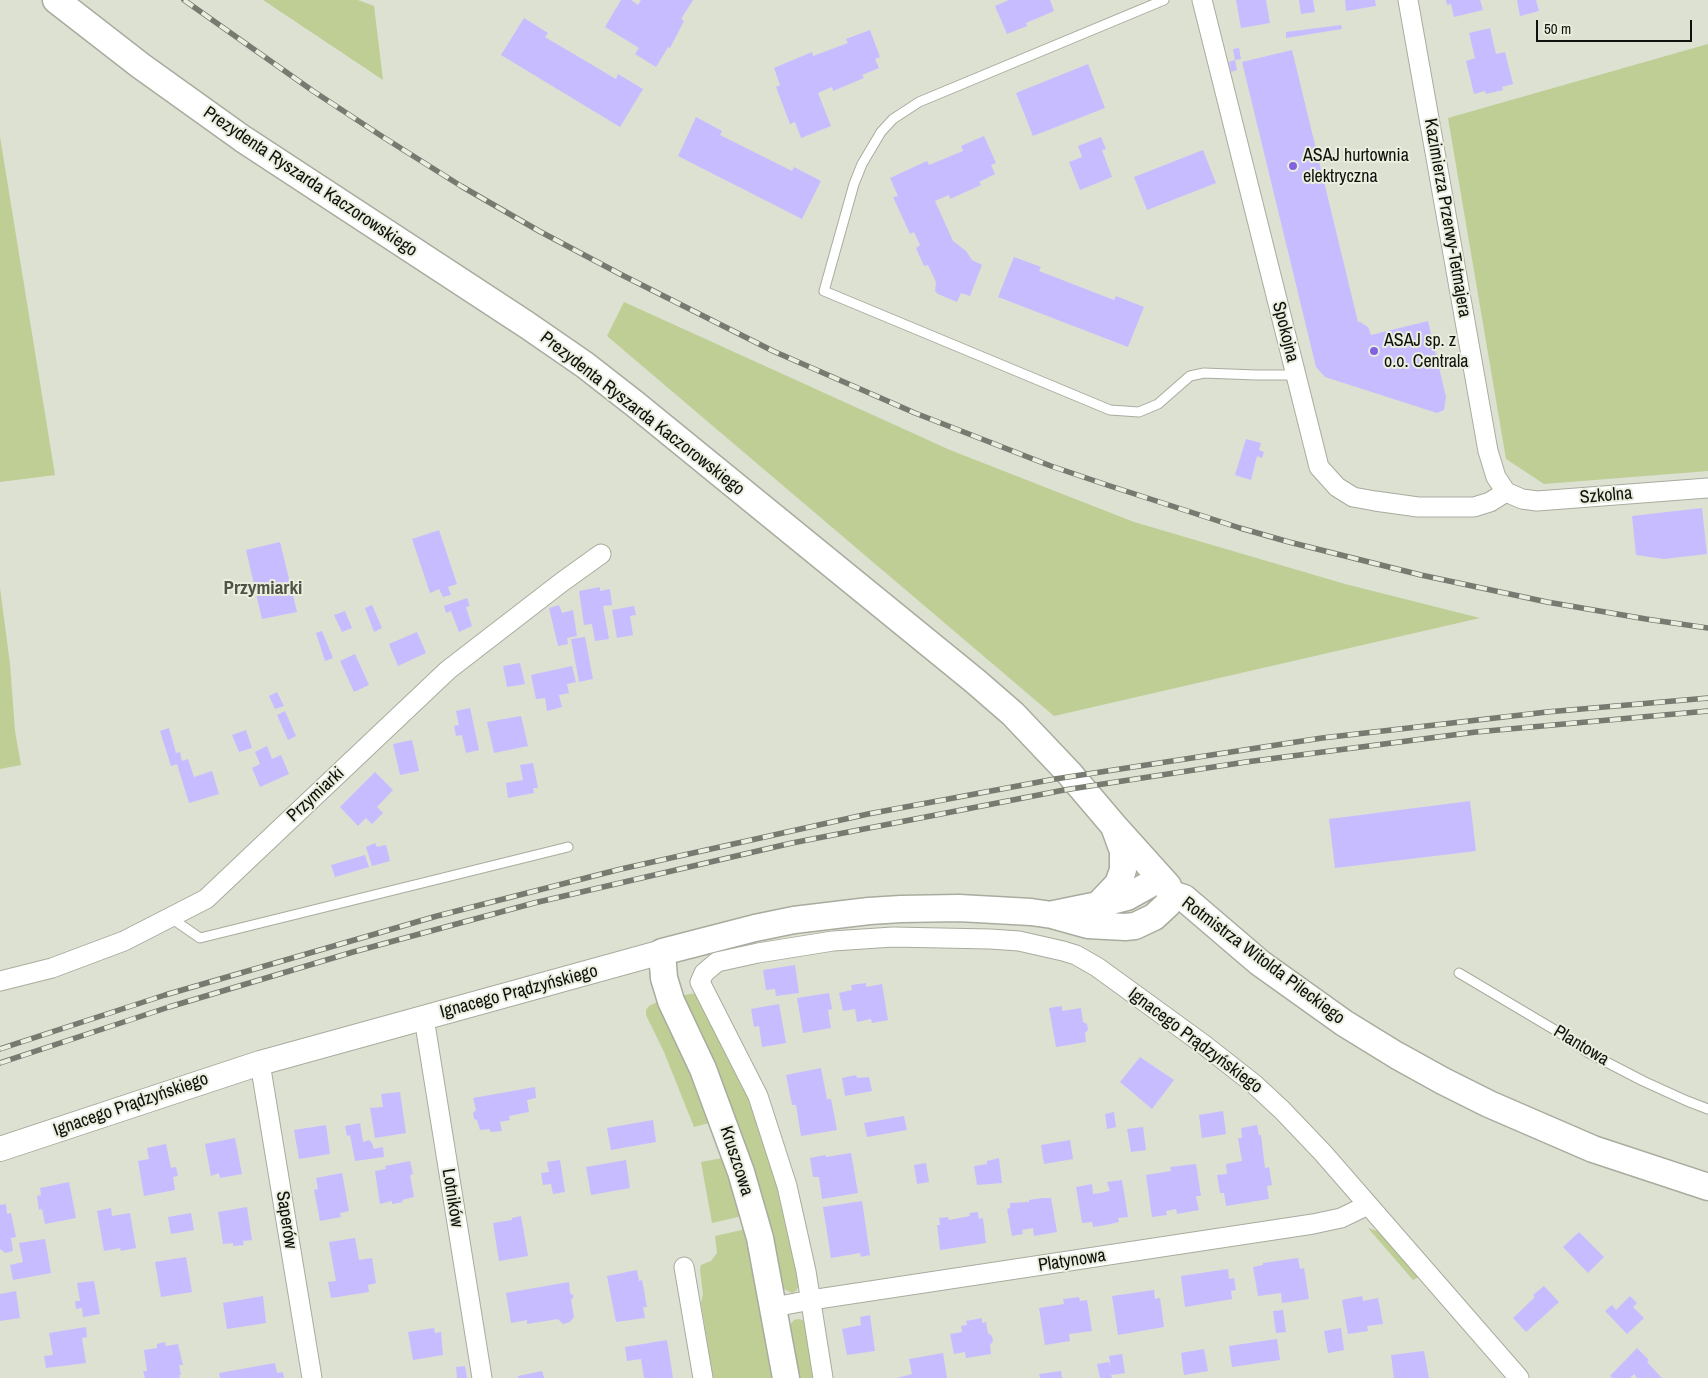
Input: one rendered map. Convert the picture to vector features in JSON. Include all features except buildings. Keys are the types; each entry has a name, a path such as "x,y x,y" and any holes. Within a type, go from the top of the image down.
{"main road":[{"name":"Prezydenta Ryszarda Kaczorowskiego","path":"56,0 212,118 534,330 585,365 635,404 1013,714 1069,773 1166,886"},
{"path":"1098,905 1118,884 1123,870 1123,851 1114,826"},
{"name":"Ignacego Prądzyńskiego","path":"662,952 784,922 869,911 958,908 1052,915 1088,925 1125,928 1135,926 1154,917 1168,904 1166,886 1098,905 1052,915"},
{"name":"Rotmistrza Witolda Pileckiego","path":"1166,886 1184,898 1260,963 1330,1013 1396,1055 1497,1108 1593,1149 1708,1187"},
{"name":"Kruszcowa","path":"662,952 664,978 670,1001 703,1069 741,1172 760,1238 786,1378"}],"street":[{"name":"Spokojna","path":"1202,0 1319,467 1337,487 1353,497 1418,507 1474,507 1490,502 1506,492"},
{"name":"Kazimierza Przerwy-Tetmajera","path":"1408,0 1488,452 1496,477 1506,492"},
{"name":"Szkolna","path":"1506,492 1522,499 1538,501 1708,488"},
{"name":"Przymiarki","path":"0,981 52,968 124,941 206,899 448,670 601,554"},
{"name":"Ignacego Prądzyńskiego","path":"810,1300 792,1204 758,1096 700,982 704,973 717,962 832,941 893,937 1019,941 1076,955 1098,967 1182,1028 1254,1084 1307,1136 1519,1378"},
{"name":"Ignacego Prądzyńskiego","path":"0,1149 260,1063 662,952"},
{"name":"Lotników","path":"424,1018 482,1378"},
{"name":"Saperów","path":"260,1063 312,1378"},
{"name":"Platynowa","path":"774,1307 1313,1224 1341,1218 1368,1205"},
{"path":"684,1267 703,1378"},
{"path":"810,1300 823,1378"}],"lane":[{"path":"1164,0 919,102 893,119 881,132 862,164 854,184 824,291 1110,410 1139,412 1158,404 1190,376 1204,372 1296,375"},
{"path":"170,918 200,938 568,846"},
{"name":"Plantowa","path":"1459,973 1560,1033 1587,1052 1643,1081 1708,1109"}],"green space":[{"path":"263,0 358,0 374,6 383,80"},
{"path":"1708,44 1708,471 1544,484 1506,459 1448,118"},
{"path":"0,137 55,475 0,482"},
{"path":"624,302 950,450 1134,522 1345,584 1480,618 1054,716 607,336"},
{"path":"0,588 10,664 15,731 21,765 0,769"},
{"path":"697,993 749,1096 782,1196 800,1284 796,1291 792,1293 782,1288 683,998 684,995"},
{"path":"657,1002 660,1003 712,1119 709,1123 694,1127 664,1052 646,1015 646,1010 649,1006"},
{"path":"723,1158 742,1215 712,1223 701,1162"},
{"path":"1368,1228 1382,1235 1419,1277 1413,1280"},
{"path":"746,1229 775,1378 713,1378 701,1303 703,1294 701,1265 711,1261 717,1253 715,1236"},
{"path":"794,1320 803,1320 806,1325 814,1378 797,1378 789,1326"}],"railway":[{"path":"184,0 313,91 383,137 461,186 539,231 773,351 915,413 1051,466 1240,528 1289,542 1421,575 1547,602 1708,628"},
{"path":"0,1049 165,995 437,916 621,869 868,814 1055,779 1322,738 1547,712 1708,698"},
{"path":"0,1063 169,1007 353,952 534,903 792,843 1064,790 1246,762 1476,732 1708,711"}],"place":[{"name":"ASAJ hurtownia elektryczna","path":"1293,166"},
{"name":"ASAJ sp. z o.o. Centrala","path":"1374,351"}],"district":[{"name":"Przymiarki","path":"263,589"}]}
